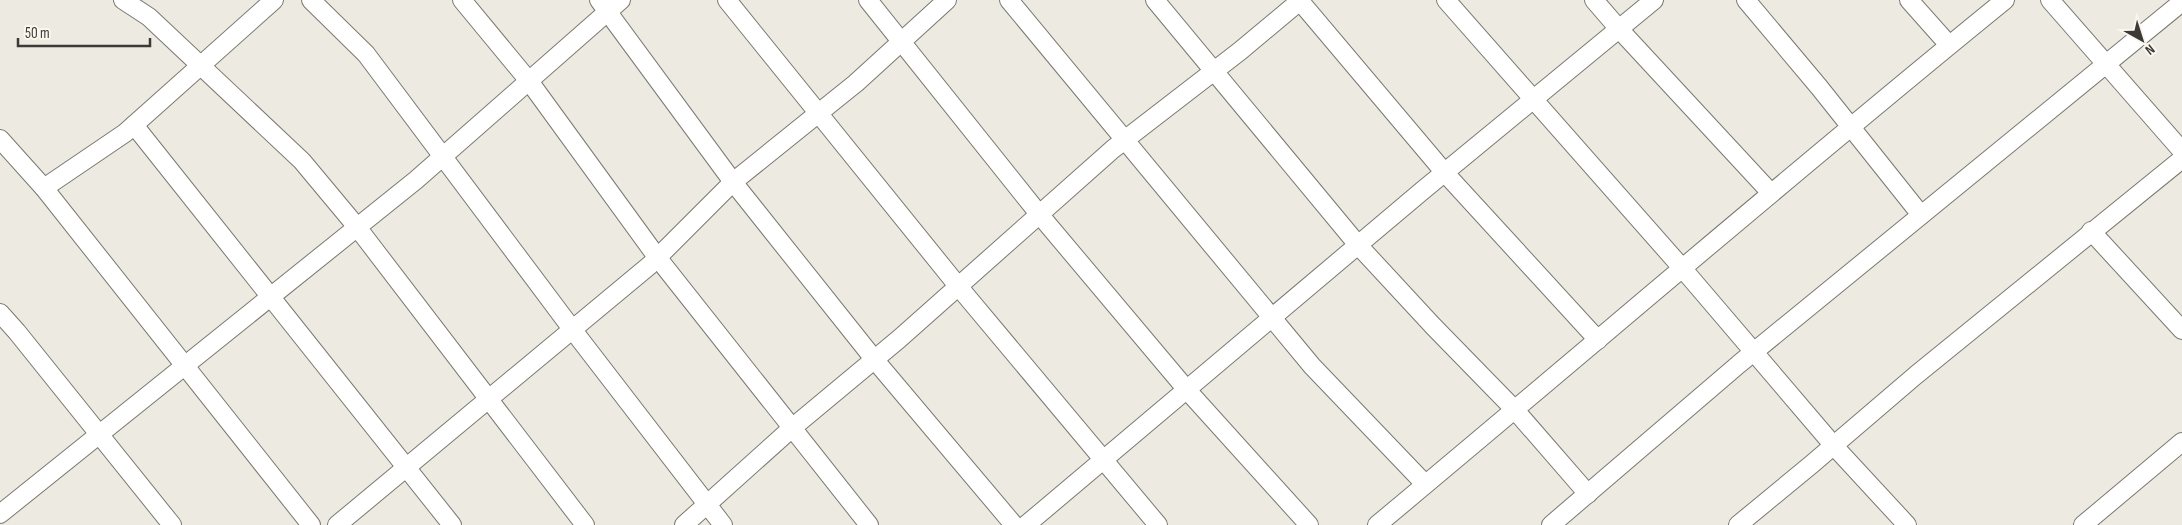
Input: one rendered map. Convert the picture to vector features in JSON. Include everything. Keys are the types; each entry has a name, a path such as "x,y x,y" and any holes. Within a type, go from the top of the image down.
{"street":[{"path":"122,0 149,17 302,161 357,227 585,525"},
{"path":"44,188 125,133 274,0"},
{"path":"311,0 366,54 572,329 723,525"},
{"path":"462,0 528,81 657,257 869,525"},
{"path":"727,0 958,286 1158,525"},
{"path":"868,0 1039,214 1187,390 1309,525"},
{"path":"337,525 657,257 733,182 856,83 947,0"},
{"path":"1009,0 1312,366 1425,484"},
{"path":"1155,0 1358,245 1433,326 1515,410 1588,494"},
{"path":"684,525 792,428 874,359 1124,140 1214,71 1300,0 1445,173 1598,340"},
{"path":"1446,0 1683,269 1834,446 1907,525"},
{"path":"1594,0 1619,30 1771,193"},
{"path":"1026,525 1358,245 1654,0"},
{"path":"1746,0 1921,215"},
{"path":"1909,0 1949,45"},
{"path":"1377,525 1683,269 1850,126 2005,0"},
{"path":"2050,0 2182,151"},
{"path":"1551,525 1753,352 2182,2"},
{"path":"0,514 98,433 271,297 444,156 610,4 733,182 874,359 1014,525"},
{"path":"134,125 452,525"},
{"path":"0,138 44,188 311,525"},
{"path":"1748,522 1916,374 2182,159"},
{"path":"2091,232 2182,330"},
{"path":"0,313 172,525"},
{"path":"2084,525 2182,442"},
{"path":"0,518 6,525"}]}
